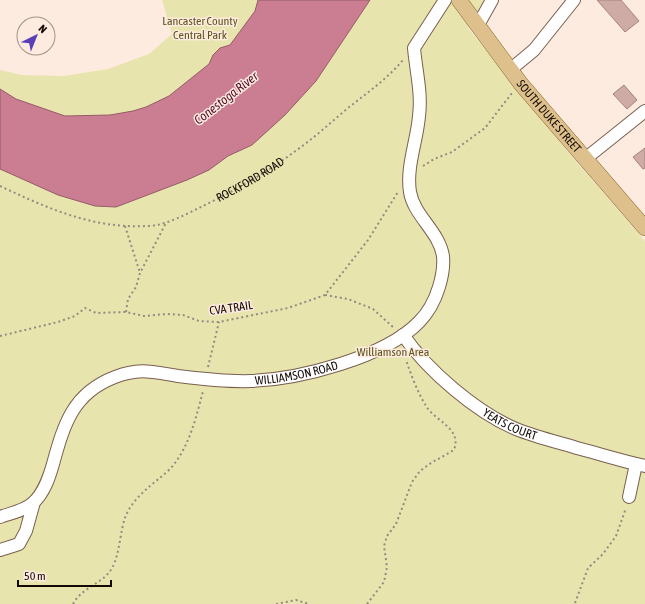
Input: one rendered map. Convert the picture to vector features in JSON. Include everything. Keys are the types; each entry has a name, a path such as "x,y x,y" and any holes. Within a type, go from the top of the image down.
{"main road":[{"name":"SOUTH DUKE STREET","path":"459,0 521,84 645,228"}],"street":[{"path":"414,48 445,0"},
{"path":"478,25 492,0"},
{"path":"511,69 534,50 574,0"},
{"name":"WILLIAMSON ROAD","path":"0,517 16,512 34,502 49,478 62,431 76,404 97,386 113,377 139,370 152,370 177,376 205,379 250,381 286,377 329,367 359,357 403,335 419,322 435,299 443,268 443,254 433,231 415,208 410,192 409,176 419,117 420,97 414,48"},
{"path":"585,159 645,111"},
{"name":"YEATS COURT","path":"403,335 423,360 445,380 474,405 496,419 516,429 541,438 640,465"},
{"path":"630,497 640,465"},
{"path":"0,550 19,544 26,531 34,502"}],"path":[{"name":"ROCKFORD ROAD","path":"0,186 45,207 72,217 125,226 149,226 166,222 231,192 295,152 385,78 414,48"},
{"path":"427,165 434,159 452,152 485,128 504,102 521,84"},
{"path":"367,604 384,582 387,567 384,546 387,536 396,524 412,482 420,471 454,450 456,444 455,435 448,426 427,407 407,361 403,335 373,309 348,299 324,295 368,240 392,200 409,176"},
{"path":"126,312 128,300 136,286 140,273 166,222"},
{"path":"125,226 140,273"},
{"name":"CVA TRAIL","path":"0,336 58,322 75,316 85,308 96,313 126,312 144,316 167,314 183,315 198,321 219,322 288,308 324,295"},
{"path":"73,604 76,597 87,588 107,576 113,566 126,515 137,497 170,468 185,446 197,416 219,322"},
{"path":"575,603 588,568 603,554 616,536 630,497"},
{"path":"276,604 296,600 309,604"}],"green space":[{"name":"Lancaster County Central Park","path":"162,0 258,0 255,11 230,45 220,48 213,55 209,64 169,96 146,107 110,115 65,116 16,99 0,89 0,70 22,75 64,76 108,69 149,54 172,34"},
{"name":"Williamson Area","path":"370,0 484,0 468,28 569,153 645,241 645,604 0,604 0,169 58,195 117,207 209,170 228,156 252,145 316,81"}],"water":[{"name":"Conestoga River","path":"258,0 370,0 316,81 285,115 252,145 228,156 209,170 116,207 95,206 58,195 0,169 0,89 16,99 65,116 110,115 146,107 169,96 209,64 213,55 220,48 230,45 255,11"}],"building":[{"path":"597,0 621,0 639,21 625,32"},
{"path":"624,85 637,100 627,109 613,94"},
{"path":"645,148 645,168 643,169 633,157"}]}
